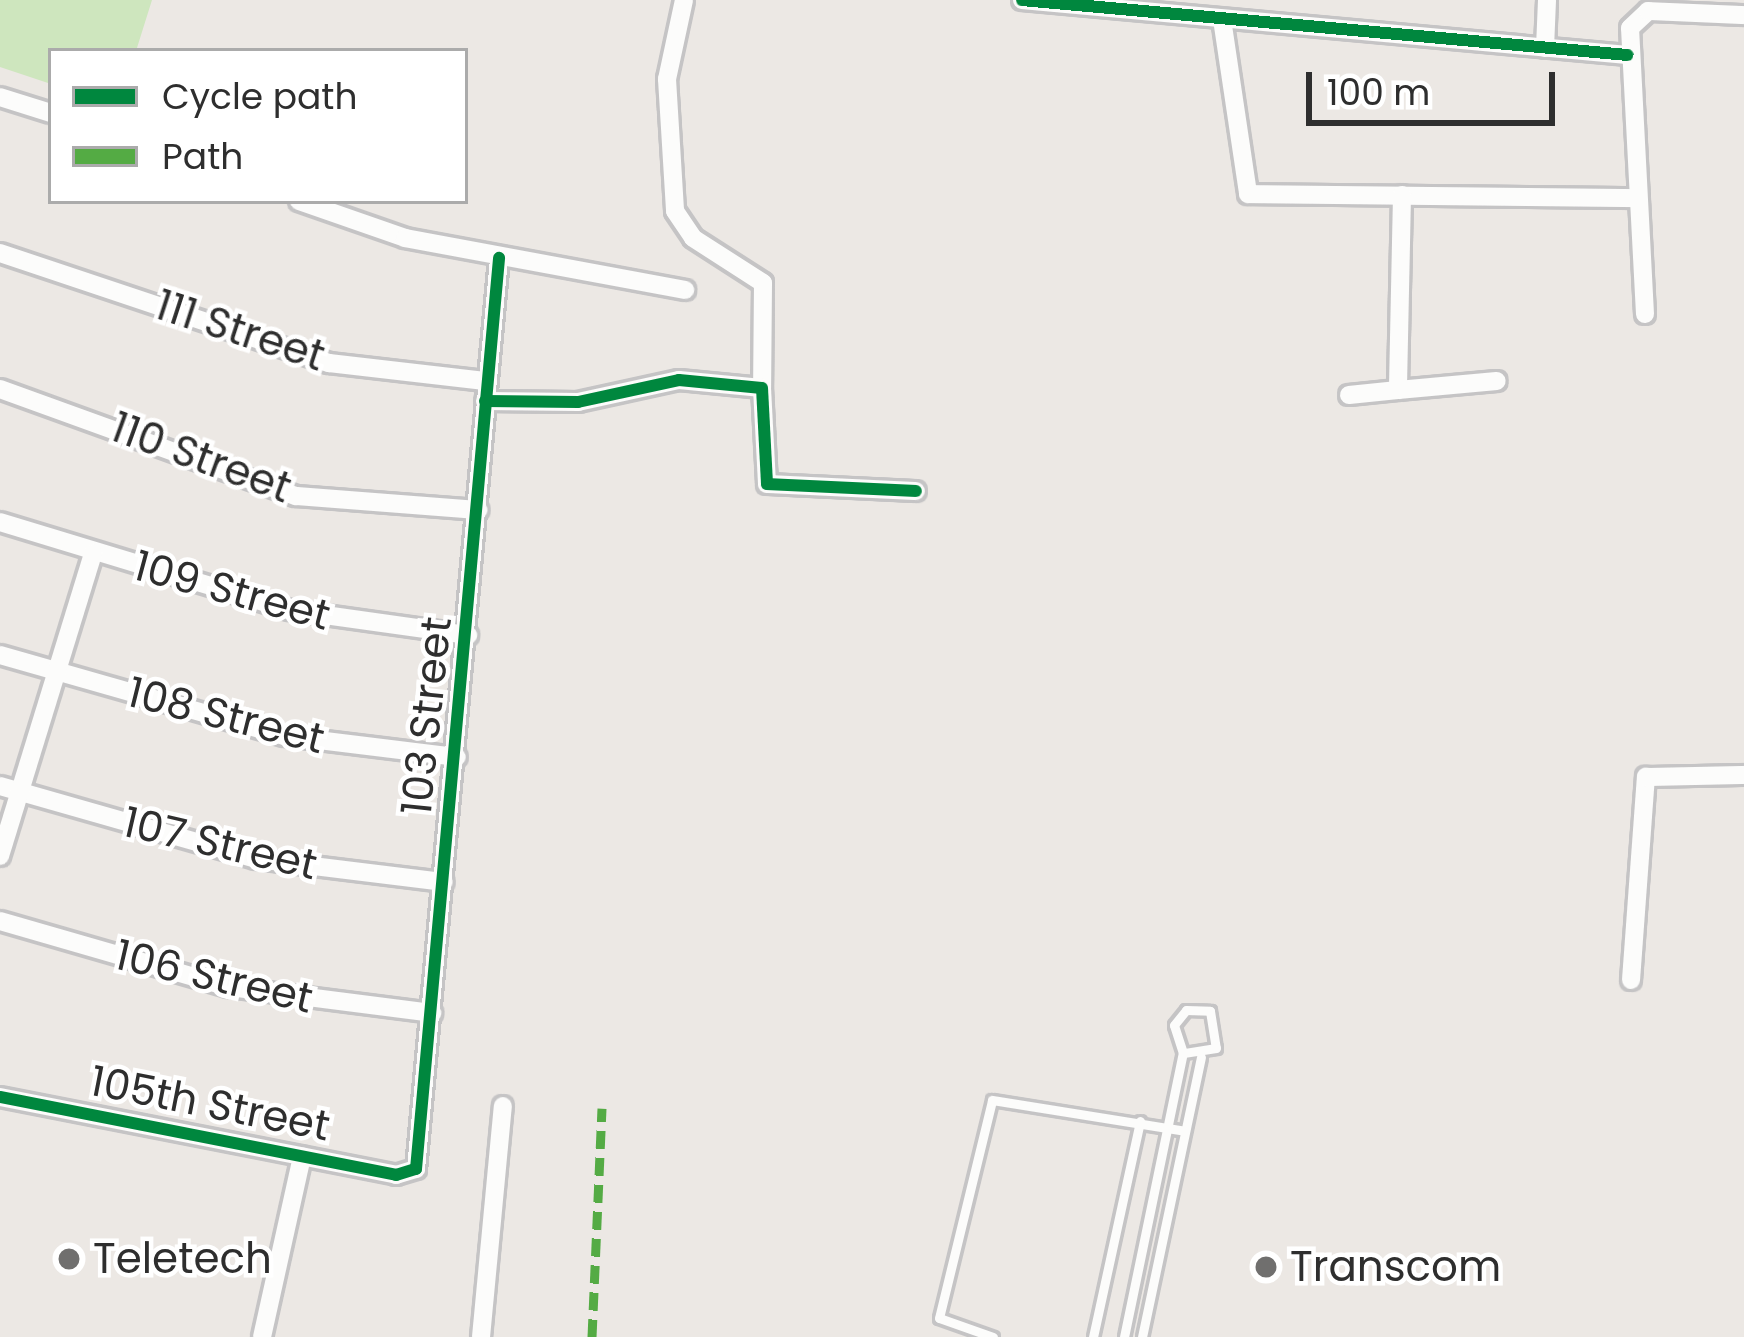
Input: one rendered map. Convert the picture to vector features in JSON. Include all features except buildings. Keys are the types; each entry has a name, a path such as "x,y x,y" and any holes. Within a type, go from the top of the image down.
{"street":[{"path":"684,0 667,80 675,211 693,238 763,283 767,484 916,491"},
{"path":"1022,0 1165,9 1222,20 1628,55"},
{"path":"1544,48 1547,0"},
{"path":"1645,314 1628,55 1635,18 1669,5 1744,15"},
{"path":"1222,20 1248,194 1402,195 1488,205 1638,198"},
{"path":"0,97 48,111"},
{"path":"1398,390 1402,195"},
{"path":"309,204 499,258 685,290"},
{"name":"111 Street","path":"0,253 329,363 485,391 578,402 679,380 762,388"},
{"name":"103 Street","path":"406,1174 420,1158 499,258"},
{"path":"1349,395 1497,381"},
{"name":"110 Street","path":"0,389 296,496 478,510"},
{"name":"109 Street","path":"0,522 326,619 469,634"},
{"path":"0,856 10,789 57,673 93,553"},
{"name":"108 Street","path":"0,655 285,736 457,758"},
{"path":"1631,980 1642,784 1653,775 1744,776"},
{"name":"107 Street","path":"10,789 256,859 443,882"},
{"name":"106 Street","path":"0,921 229,987 431,1013"},
{"name":"105th Street","path":"0,1097 406,1174"},
{"path":"482,1337 503,1106"},
{"path":"262,1337 302,1156"}],"lane":[{"path":"1124,1337 1183,1053 1174,1025 1196,1008 1219,1022 1220,1040 1201,1057 1142,1337"},
{"path":"1183,1053 1201,1057"},
{"path":"993,1337 939,1318 992,1100 1185,1131"},
{"path":"1093,1337 1140,1121"},
{"path":"1142,1249 1160,1253"},
{"path":"1132,1296 1150,1301"}],"green space":[{"path":"0,0 152,0 137,48 48,48 48,83 0,67"}],"marked path":[{"path":"592,1337 602,1108"}],"cycle path":[{"path":"1022,0 1628,55"},
{"path":"0,1097 396,1175 416,1169 499,258"},
{"path":"485,401 578,402 679,380 762,388 767,484 916,491"}],"place":[{"name":"Teletech","path":"69,1259"},
{"name":"Transcom","path":"1266,1267"}]}
